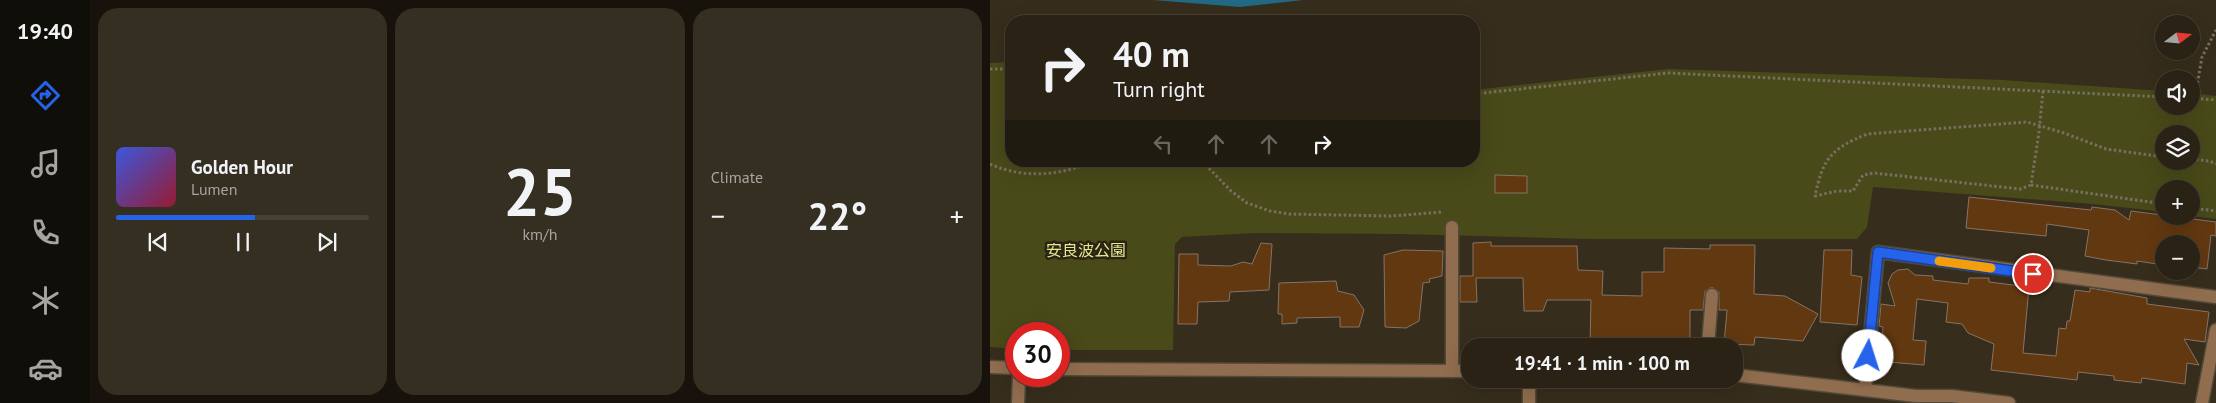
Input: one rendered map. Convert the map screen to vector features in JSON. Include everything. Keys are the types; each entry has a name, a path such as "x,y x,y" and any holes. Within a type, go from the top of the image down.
{"street":[{"path":"1452,227 1452,371"},
{"path":"1865,390 1878,252 2216,297"},
{"path":"1709,338 1712,296"},
{"path":"2202,403 2216,330"},
{"path":"990,367 1005,368"},
{"path":"1070,369 1461,371"},
{"path":"1743,376 1916,396 1952,396 2009,403"},
{"path":"1018,403 1019,387"},
{"path":"1529,388 1529,403"}],"path":[{"path":"2199,70 2202,57 2216,30"},
{"path":"990,69 1005,69"},
{"path":"1480,93 1668,73 2155,97"},
{"path":"2031,185 2043,91"},
{"path":"2200,99 2216,100"},
{"path":"2155,156 2106,149 2027,122 1867,134 1843,144 1826,160 1818,180 1815,196 1838,191 1853,191 1863,175 1874,173 2020,189 2031,185 2155,203"},
{"path":"2200,160 2209,160 2216,164"},
{"path":"990,164 1004,170 1027,174 1050,174 1080,167"},
{"path":"1208,167 1231,191 1247,203 1270,211 1289,214 1391,216 1442,212"},
{"path":"2200,209 2216,211"}],"green space":[{"name":"安良波公園","path":"1005,62 1005,167 1480,167 1480,89 1668,69 2002,80 2155,90 2155,115 2200,115 2200,94 2216,96 2216,219 2200,217 2200,180 2155,180 2155,211 2093,204 1873,187 1867,227 1857,239 1588,239 1399,234 1255,233 1182,237 1175,244 1173,350 1070,350 1070,322 1005,322 1005,348 990,347 990,63"}],"water":[{"path":"1153,0 1303,0 1240,7"}],"building":[{"path":"1495,175 1527,176 1527,193 1495,193"},
{"path":"1969,197 2091,210 2092,207 2115,210 2129,220 2131,211 2155,214 2155,225 2200,225 2200,220 2216,222 2216,236 2211,235 2207,269 2200,268 2200,235 2155,235 2155,264 2137,261 2137,264 2085,256 2089,230 2047,224 2046,236 1966,228"},
{"path":"1491,242 1491,246 1577,246 1578,270 1603,271 1602,295 1642,296 1642,272 1664,272 1664,248 1710,249 1710,245 1755,245 1754,294 1785,296 1818,314 1803,341 1755,337 1754,345 1743,345 1743,338 1725,338 1727,310 1719,310 1719,292 1712,287 1705,291 1703,310 1690,310 1690,338 1590,338 1591,300 1547,300 1543,311 1524,311 1523,278 1476,278 1477,302 1460,302 1460,276 1473,276 1473,243"},
{"path":"1261,243 1272,244 1269,290 1230,292 1229,301 1198,302 1197,324 1178,324 1179,254 1198,254 1198,265 1231,266 1243,262 1252,264"},
{"path":"1403,250 1443,251 1442,276 1429,279 1430,282 1423,283 1419,321 1406,328 1385,327 1384,255"},
{"path":"1824,250 1852,250 1851,275 1862,277 1857,325 1820,322"},
{"path":"1908,269 1915,275 1933,276 1933,280 1968,284 1969,278 1989,278 1989,282 2029,287 2023,353 2056,356 2059,328 2066,329 2067,321 2070,321 2075,290 2090,292 2090,288 2147,298 2147,304 2209,312 2205,342 2184,339 2199,365 2187,363 2185,384 2142,378 2141,383 2114,380 2114,376 2078,372 2077,380 1991,370 1994,344 1968,333 1962,324 1946,322 1948,303 1917,299 1913,340 1926,341 1924,365 1888,362 1882,344 1883,327 1879,326 1881,304 1895,306 1888,283 1892,274 1898,270"},
{"path":"1336,281 1338,291 1354,295 1364,310 1359,327 1340,327 1340,317 1297,318 1297,323 1282,324 1282,314 1278,314 1279,283"}],"slow traffic":[{"path":"1939,261 1991,268"}],"route":[{"path":"1868,356 1878,252 2033,274"}]}
